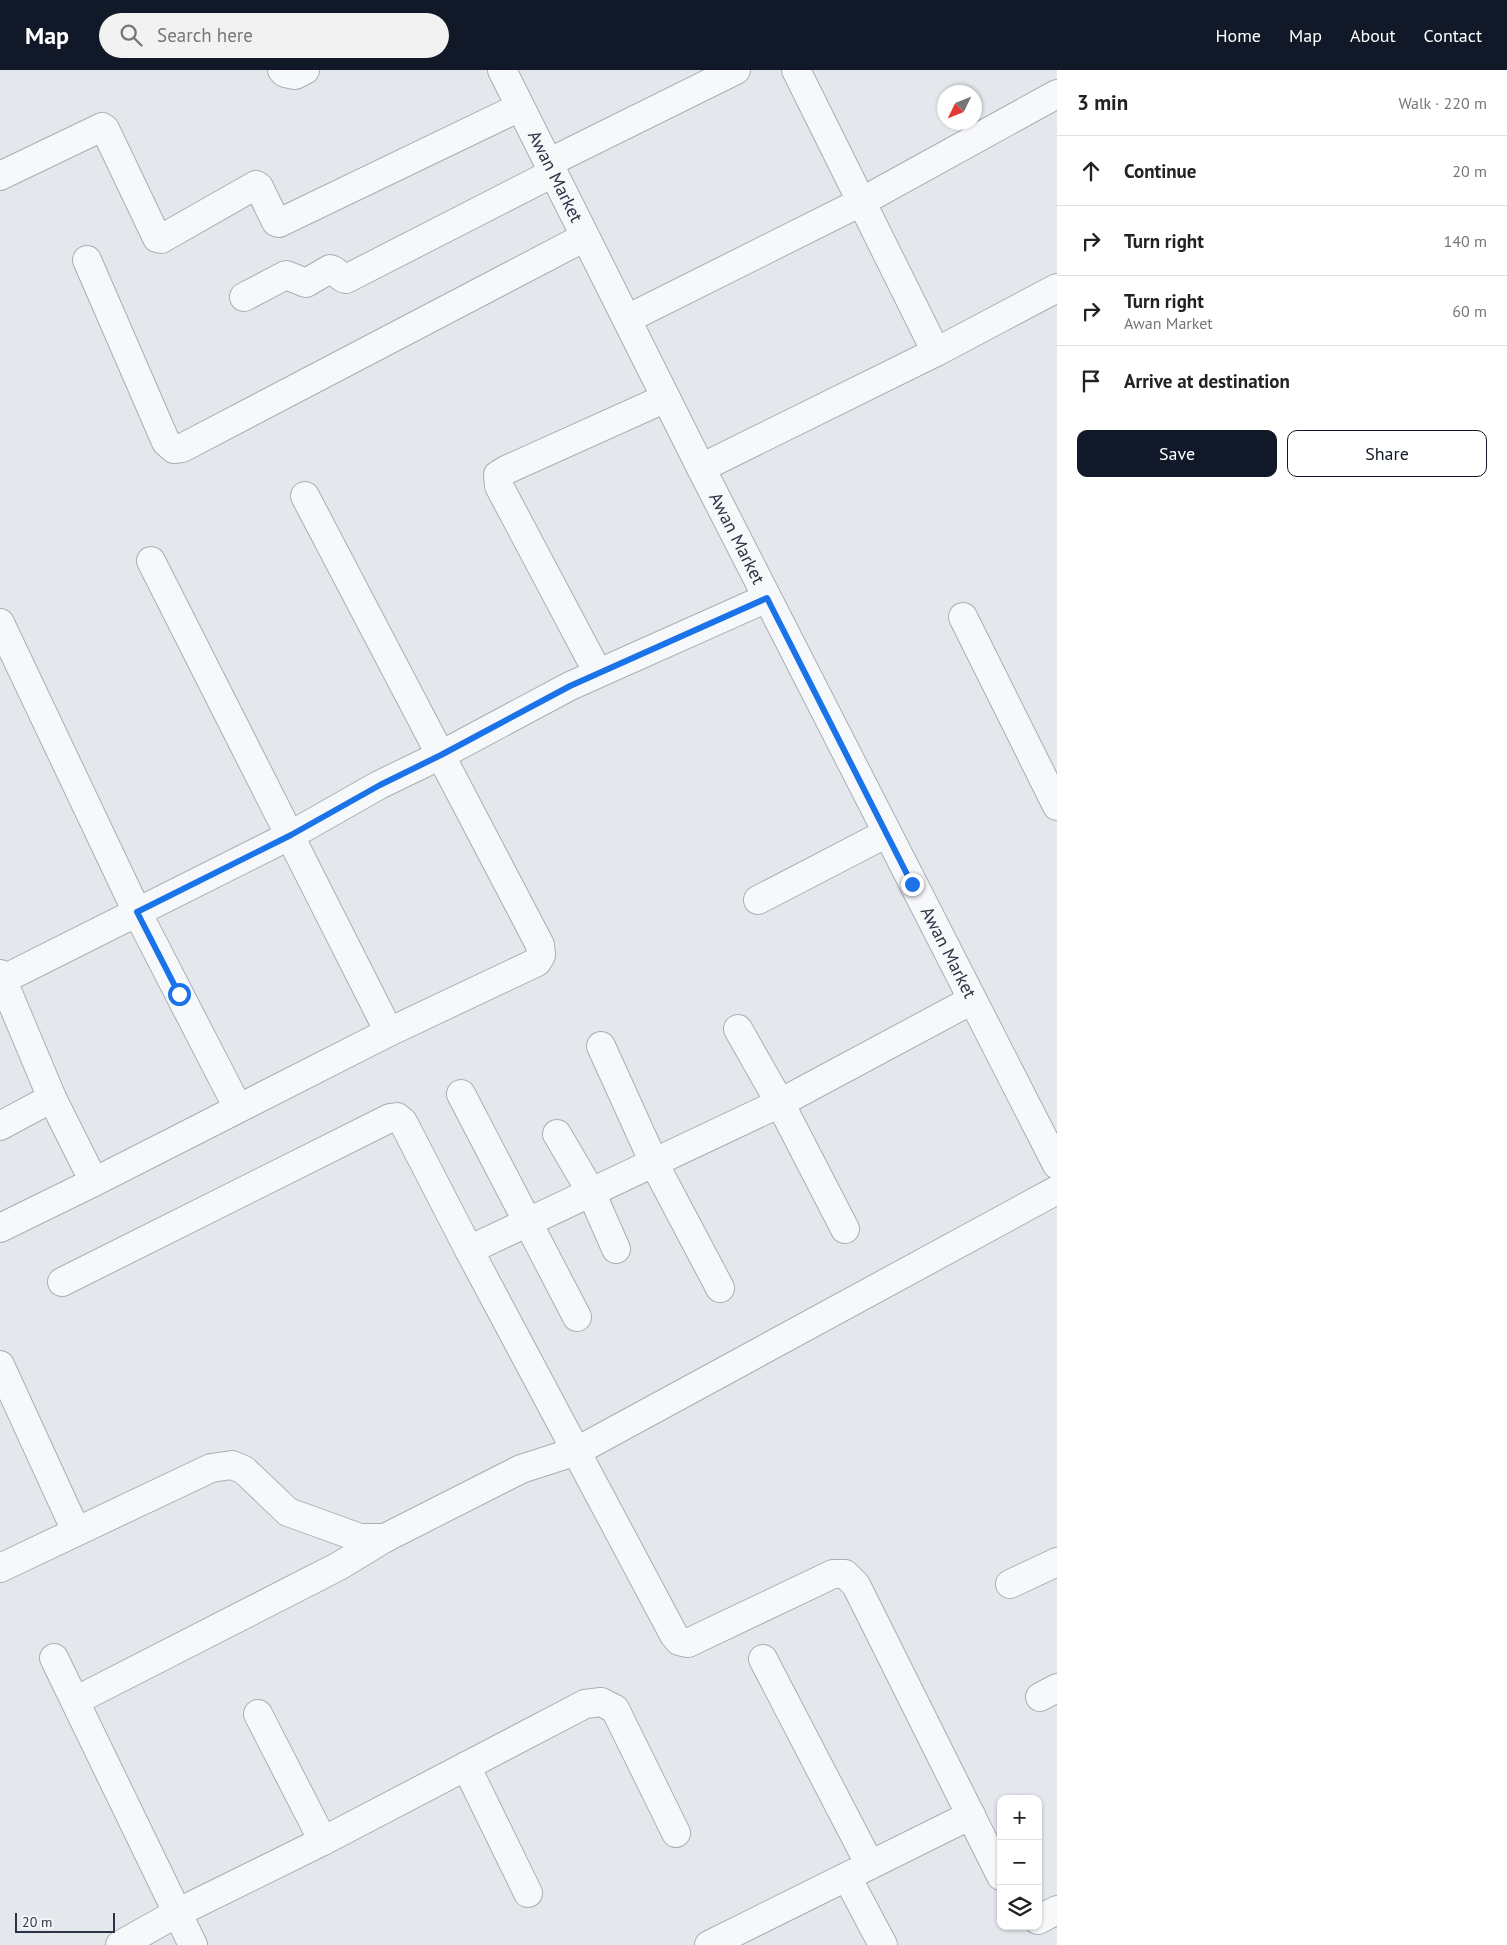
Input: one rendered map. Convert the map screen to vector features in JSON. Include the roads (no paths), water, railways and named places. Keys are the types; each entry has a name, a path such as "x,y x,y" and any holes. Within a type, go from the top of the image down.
{"street":[{"path":"282,70 285,74 295,75 305,70"},
{"name":"Awan Market","path":"502,70 701,468 1057,1165"},
{"path":"244,298 286,275 306,283 333,269 342,278 346,279 736,70"},
{"path":"796,70 936,352"},
{"path":"627,320 861,202 1057,94"},
{"path":"0,176 102,127 105,129 157,238 161,239 256,185 276,222 279,223 520,107"},
{"path":"86,260 166,442 174,449 182,448 586,237"},
{"path":"701,468 936,352 1057,288"},
{"path":"598,673 499,486 498,475 666,398"},
{"path":"0,1228 388,1032 537,962 541,955 540,945 305,496"},
{"path":"151,561 291,835 388,1032"},
{"path":"94,1182 52,1098 1,978 291,835 380,785 598,673 767,598"},
{"path":"963,617 1057,806"},
{"path":"1,625 137,912 238,1108"},
{"path":"758,900 887,833"},
{"path":"469,1250 780,1103 972,1000"},
{"path":"738,1029 780,1103 845,1229"},
{"path":"601,1046 654,1163 720,1288"},
{"path":"461,1094 577,1317"},
{"path":"0,1126 52,1098"},
{"path":"62,1282 390,1118 398,1117 403,1122 674,1635 679,1641 688,1643 833,1574 845,1574 856,1585 997,1868"},
{"path":"557,1134 591,1192 616,1249"},
{"path":"74,1701 339,1566 385,1538 521,1469 577,1451 1057,1190"},
{"path":"0,1365 76,1532"},
{"path":"0,1568 212,1468 232,1465 244,1470 288,1512 360,1538 385,1538"},
{"path":"1010,1584 1057,1562"},
{"path":"54,1658 193,1945"},
{"path":"763,1659 859,1871 883,1945"},
{"path":"120,1945 177,1913 323,1841 585,1704 600,1702 615,1709 676,1833"},
{"path":"258,1714 323,1841"},
{"path":"466,1766 528,1893"},
{"path":"709,1945 970,1815"},
{"path":"1042,1918 1057,1910"}]}
